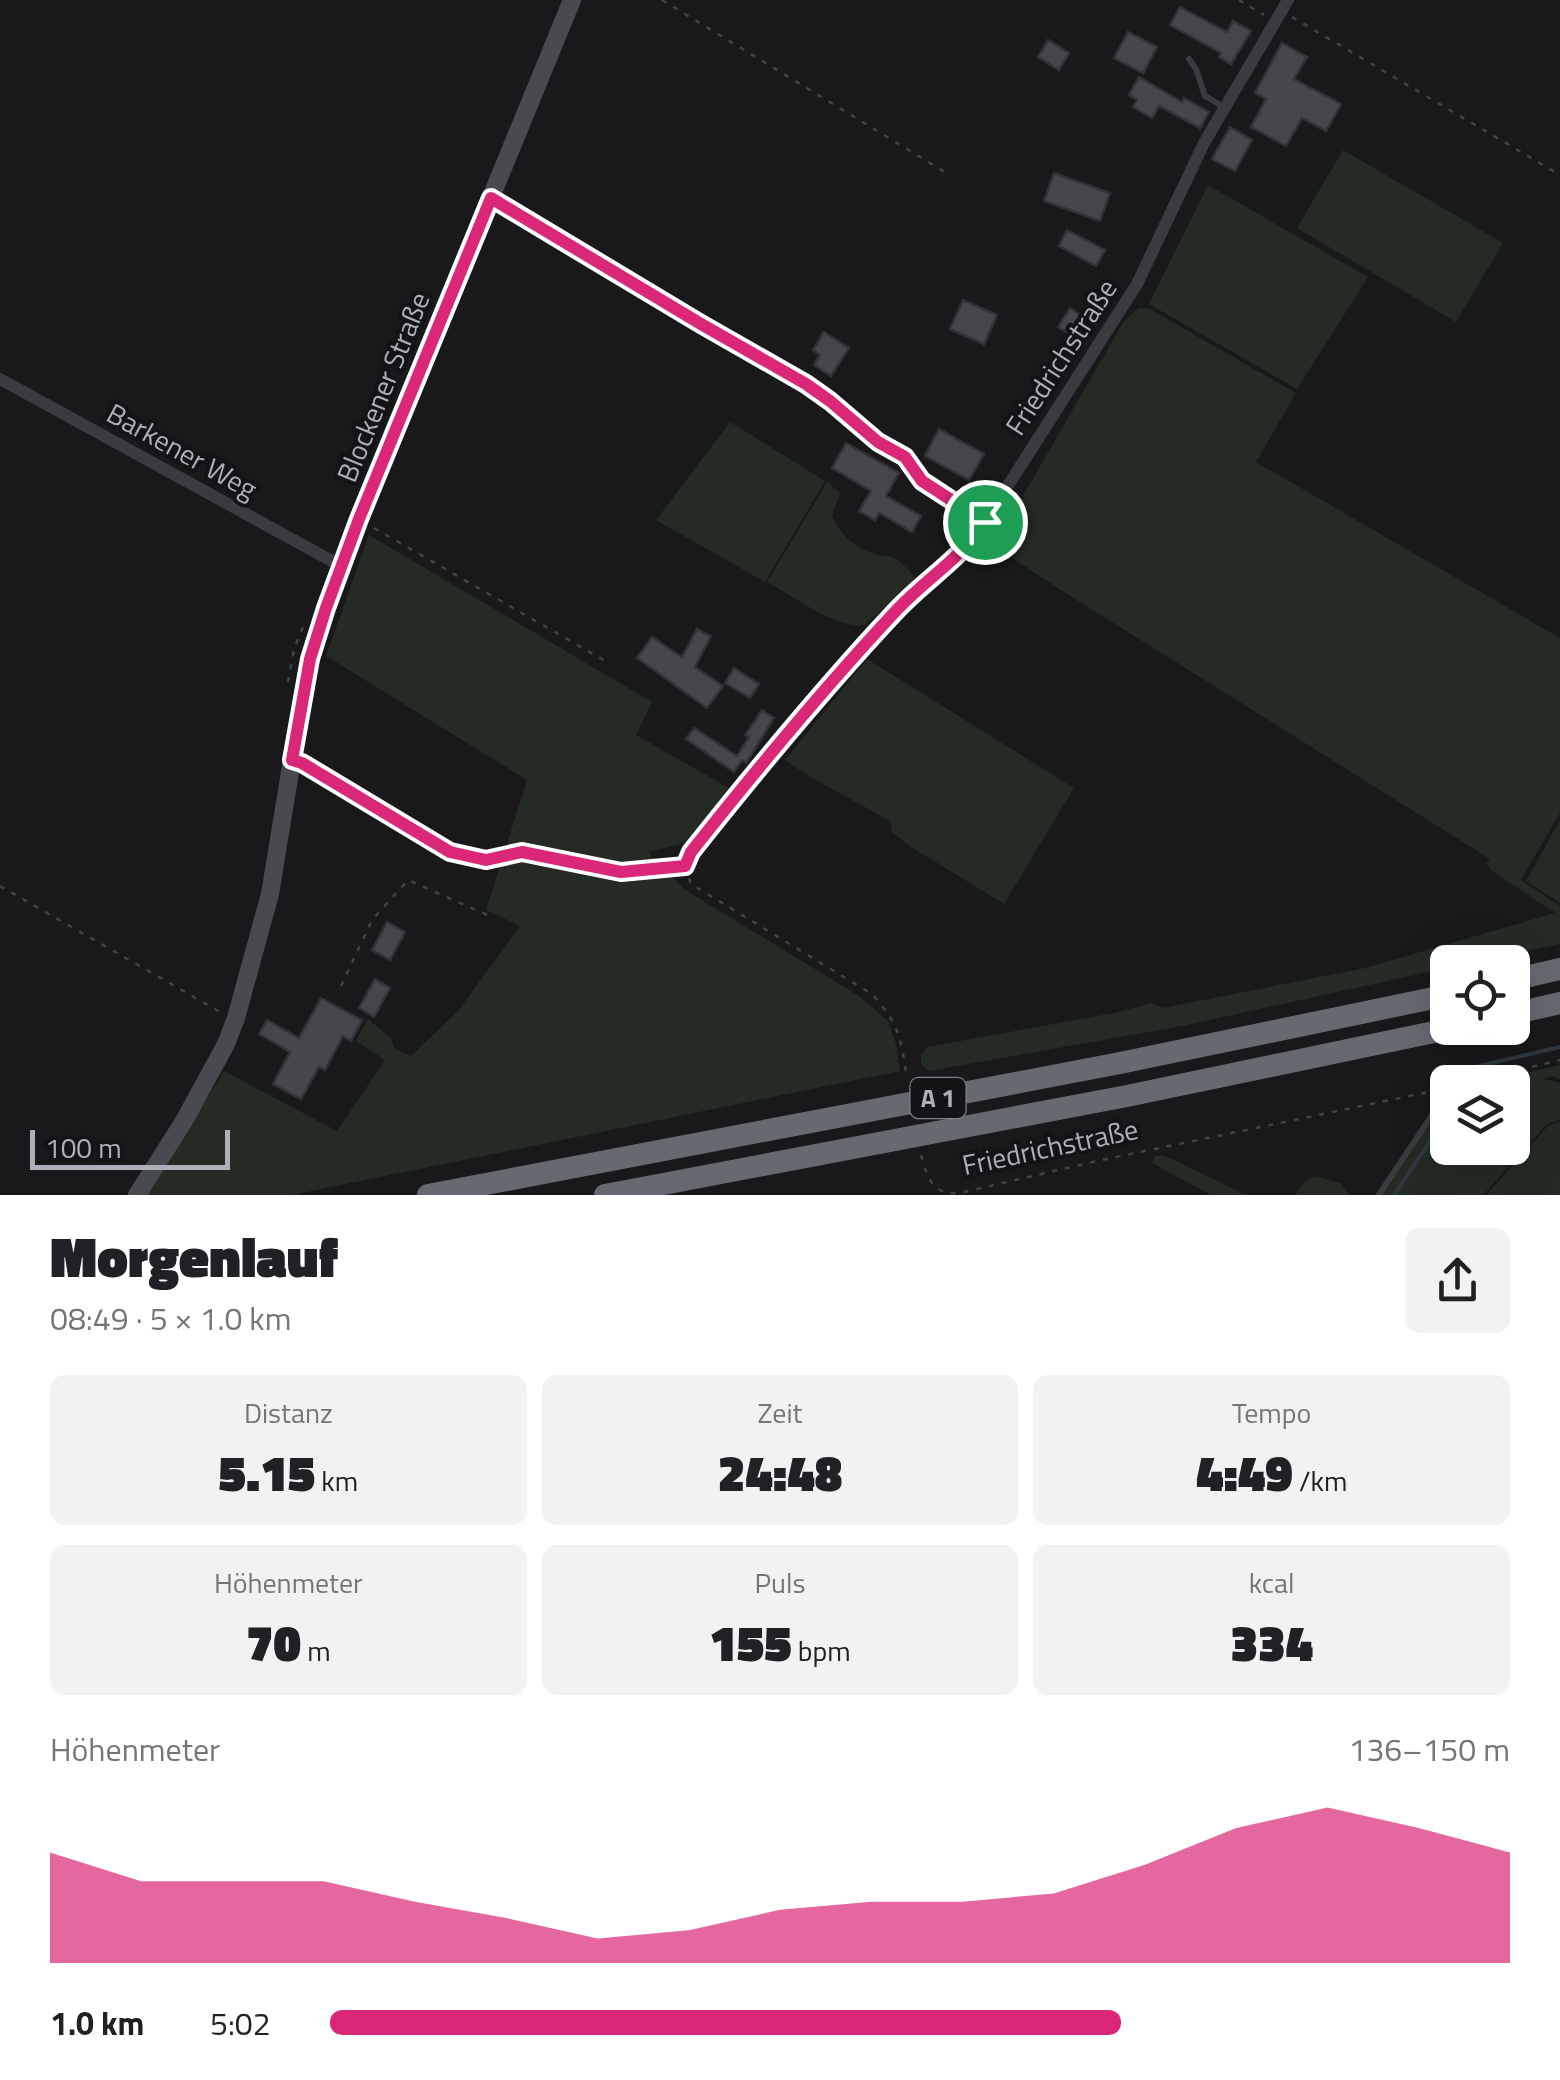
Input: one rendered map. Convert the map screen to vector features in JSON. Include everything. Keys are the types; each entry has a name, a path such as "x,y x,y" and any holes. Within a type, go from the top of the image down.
{"highway":[{"path":"1530,976 1560,968"},
{"name":"A 1","path":"428,1195 1120,1063 1430,999"},
{"path":"1530,1010 1560,1003"},
{"name":"A 1","path":"605,1195 1126,1096 1430,1033"}],"street":[{"name":"Blockener Straße","path":"137,1195 184,1121 236,1018 270,894 310,659 359,519 572,0"},
{"name":"Friedrichstraße","path":"685,866 691,852 788,730 897,609 970,544 1137,284 1204,143 1282,11"},
{"name":"Barkener Weg","path":"0,379 341,566"}],"lane":[{"path":"1188,60 1196,69 1205,96 1225,108"},
{"path":"905,457 922,481 985,522"},
{"path":"1379,1195 1430,1118"}],"path":[{"path":"662,0 948,174"},
{"path":"1239,0 1282,11 1560,176"},
{"path":"491,198 806,384 878,442 905,457"},
{"path":"359,519 606,662"},
{"path":"288,685 294,648 306,618"},
{"path":"292,760 450,852 486,860 522,852 621,872 685,866 691,884 872,994 900,1034 908,1079"},
{"path":"341,986 372,920 408,880 492,916"},
{"path":"0,886 222,1014"},
{"path":"1530,1067 1560,1060"},
{"name":"Friedrichstraße","path":"921,1155 929,1181 949,1194 960,1193 1098,1160 1430,1092"}],"shaded area":[{"path":"1343,150 1503,243 1456,322 1297,228"},
{"path":"1208,185 1368,277 1297,389 1149,304"},
{"path":"1139,308 1150,309 1296,393 1256,462 1560,638 1560,813 1521,880 1560,906 1560,944 1530,950 1530,945 1444,945 1555,913 1491,870 1486,863 1490,859 994,546 1124,321"},
{"path":"730,422 825,481 765,582 656,520"},
{"path":"827,482 840,493 832,516 844,535 868,551 896,559 917,580 864,625 829,617 767,582"},
{"path":"369,535 652,702 636,735 729,788 685,843 648,852 684,889 859,996 888,1021 900,1071 292,1195 147,1195 224,1071 337,1131 385,1060 356,1041 368,1019 391,1038 394,1048 411,1056 458,1011 520,926 486,910 527,780 326,656"},
{"path":"867,659 1074,788 1004,904 908,845 892,832 891,822 785,760"},
{"path":"1560,820 1560,903 1526,881"},
{"path":"1430,949 1430,972 1187,1025 929,1071 921,1064 927,1047 1152,1003 1163,1008 1365,968"},
{"path":"1560,1065 1560,1079 1544,1079 1560,1083 1560,1120 1547,1124 1530,1143 1530,1072"},
{"path":"1560,1122 1560,1195 1486,1195 1513,1165 1530,1165 1530,1146 1548,1126"},
{"path":"1430,1124 1430,1165 1510,1165 1483,1195 1383,1195"},
{"path":"1156,1156 1174,1160 1246,1195 1211,1195 1157,1166 1152,1162"},
{"path":"1314,1176 1340,1183 1349,1195 1295,1195"}],"building":[{"path":"1180,7 1227,32 1233,21 1251,31 1231,64 1219,57 1221,53 1170,25"},
{"path":"1128,32 1157,47 1143,73 1114,58"},
{"path":"1048,40 1069,53 1059,70 1038,57"},
{"path":"1282,43 1307,57 1294,79 1341,104 1326,131 1302,118 1286,146 1251,127 1266,99 1255,93"},
{"path":"1139,77 1182,102 1184,98 1209,112 1200,128 1159,106 1152,118 1133,107 1137,100 1129,95"},
{"path":"1230,127 1252,140 1235,171 1212,159"},
{"path":"1054,173 1110,193 1100,221 1044,201"},
{"path":"1067,230 1105,250 1096,266 1059,246"},
{"path":"963,300 997,315 984,344 950,329"},
{"path":"1070,308 1083,317 1072,335 1058,327"},
{"path":"824,332 849,348 831,376 814,365 820,355 813,350"},
{"path":"939,429 984,454 969,480 925,456"},
{"path":"846,443 899,473 886,496 921,516 912,532 879,513 875,520 859,511 871,491 832,468"},
{"path":"697,629 711,636 695,667 723,686 707,708 637,658 652,637 682,657"},
{"path":"734,668 759,684 750,698 725,683"},
{"path":"762,710 774,718 746,763 742,760 734,772 686,739 694,728 737,756"},
{"path":"387,922 405,932 390,960 372,950"},
{"path":"375,979 390,988 374,1017 359,1008"},
{"path":"321,998 362,1020 351,1041 343,1036 325,1070 319,1067 301,1099 273,1084 290,1052 259,1034 267,1020 299,1038"}],"waterway":[{"path":"1483,1065 1560,1047"},
{"path":"1394,1195 1430,1141"}],"route":[{"path":"491,198 806,384 878,442 905,457 922,481 985,522 970,544 897,609 788,730 691,852 685,866 621,872 522,852 486,860 450,852 292,760 310,659 326,608 491,198"}]}
